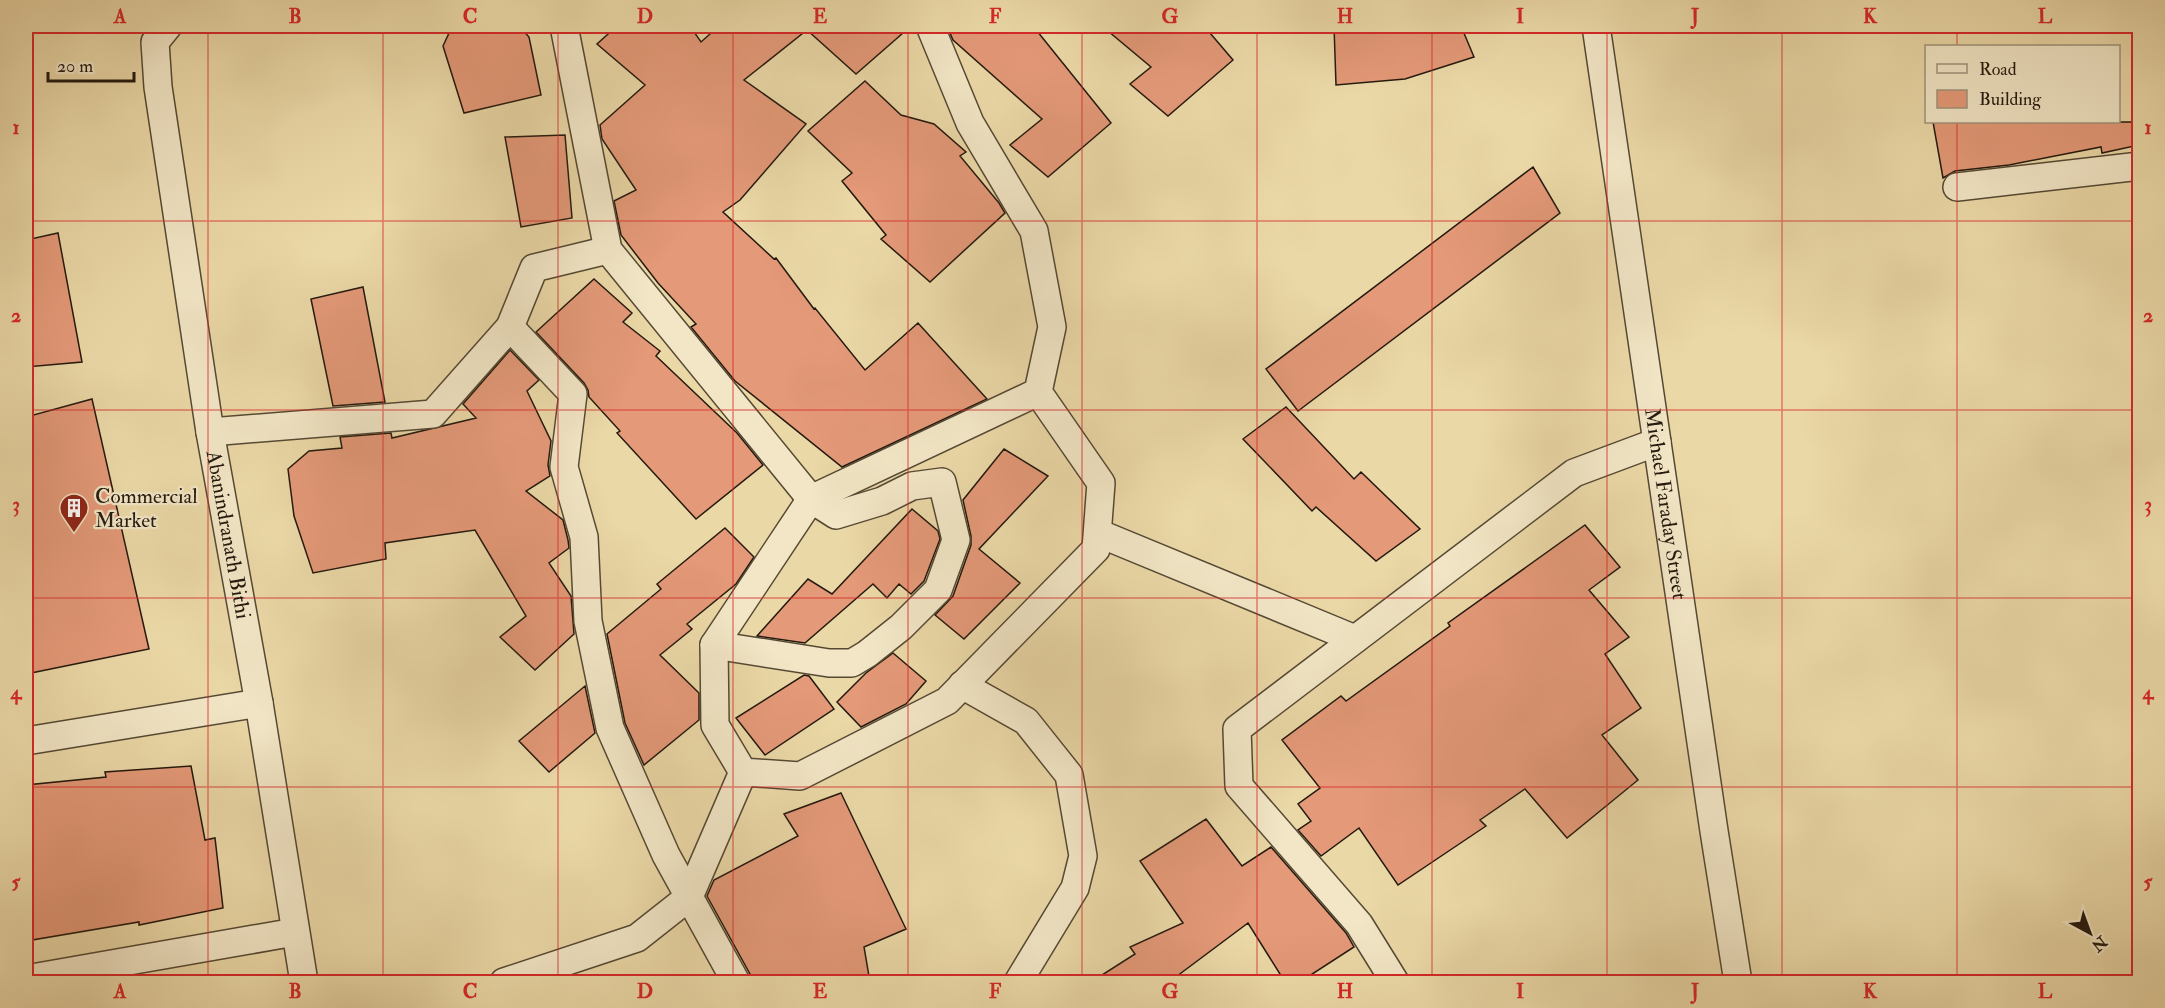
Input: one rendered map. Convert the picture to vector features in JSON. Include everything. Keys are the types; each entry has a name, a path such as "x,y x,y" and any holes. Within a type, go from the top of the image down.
{"street":[{"name":"Abanindranath Bithi","path":"168,26 155,42 158,87 210,432 259,703 304,982"},
{"path":"564,26 608,250 812,499 836,515 882,501 912,486 942,482 956,540 938,590 901,627 867,654 852,663 829,663 714,645"},
{"path":"743,772 800,776 947,701 1096,549 1101,483 1038,392 1052,327 1034,231 970,123 930,26"},
{"name":"Michael Faraday Street","path":"1596,26 1738,982"},
{"path":"1957,187 2139,166"},
{"path":"210,432 433,414 510,327 534,268 608,250"},
{"path":"510,327 573,394 564,467 584,537 588,621 610,729 666,855 736,982"},
{"path":"743,772 715,725 714,645 812,499 1038,392"},
{"path":"1395,982 1359,924 1239,786 1237,729 1574,473 1657,442"},
{"path":"1098,533 1355,639"},
{"path":"962,685 1026,721 1069,776 1083,856 1075,888 1018,982"},
{"path":"26,741 259,703"},
{"path":"504,982 637,938 689,897 743,772"},
{"path":"26,979 295,932"}],"building":[{"path":"455,26 519,26 529,37 541,95 464,113 443,46"},
{"path":"617,26 690,26 701,42 719,26 911,26 856,74 807,30 744,80 806,124 740,200 723,212 774,259 776,258 814,309 865,370 918,323 987,399 842,467 735,381 691,327 696,324 658,283 621,235 614,201 636,190 602,139 600,125 645,85 597,44"},
{"path":"947,26 1033,26 1111,123 1048,177 1010,145 1042,119 953,40"},
{"path":"1102,26 1204,26 1233,60 1168,116 1130,84 1151,67"},
{"path":"1334,26 1461,26 1474,57 1405,79 1336,85"},
{"path":"865,81 901,115 934,124 966,152 960,156 1005,213 930,282 881,239 886,235 842,181 852,173 808,131"},
{"path":"2139,122 2139,145 2102,153 2101,147 2009,165 1955,171 1943,178 1933,123"},
{"path":"565,135 572,218 521,227 505,137"},
{"path":"1533,167 1560,213 1298,411 1266,369"},
{"path":"58,233 82,362 26,367 26,240"},
{"path":"594,279 632,313 623,322 660,351 656,356 737,433 763,465 696,519 617,433 620,431 589,397 584,383 536,332"},
{"path":"363,287 385,402 333,406 311,299"},
{"path":"510,350 539,380 527,391 551,441 548,465 550,476 526,491 563,520 569,548 549,563 571,596 574,634 535,670 500,637 526,616 475,530 385,543 386,559 313,573 294,516 288,469 309,451 342,448 340,437 391,433 392,438 476,418 463,404"},
{"name":"Commercial Market","path":"92,399 149,649 26,674 26,417"},
{"path":"1286,407 1354,479 1361,472 1420,529 1376,561 1316,507 1312,511 1243,439"},
{"path":"1004,449 1048,476 979,549 1020,583 964,639 935,615 953,596 971,545 963,500"},
{"path":"912,509 938,531 940,539 924,581 911,594 899,584 887,598 873,584 805,643 757,636 808,579 832,594"},
{"path":"1585,525 1620,567 1589,590 1629,637 1605,654 1641,708 1602,735 1638,780 1567,838 1525,789 1480,820 1486,826 1398,885 1359,828 1321,856 1298,830 1311,821 1298,804 1320,788 1282,740 1341,696 1346,701 1450,626 1448,623"},
{"path":"725,528 754,557 736,584 687,624 692,629 660,655 699,693 699,720 644,765 625,723 607,634 661,589 657,584"},
{"path":"893,653 926,681 906,704 861,727 837,702 866,673"},
{"path":"804,675 809,676 834,709 765,755 736,718"},
{"path":"585,686 595,733 549,772 519,741"},
{"path":"191,766 205,840 215,838 223,908 139,925 139,922 26,941 26,785 106,777 105,772"},
{"path":"841,793 906,929 864,947 870,982 752,982 750,974 707,896 714,880 798,836 784,814"},
{"path":"1206,819 1242,866 1271,847 1346,933 1354,947 1300,982 1285,982 1248,923 1169,982 1091,982 1135,954 1130,947 1183,923 1140,861"}],"place":[{"name":"Commercial Market","path":"74,534"}]}
